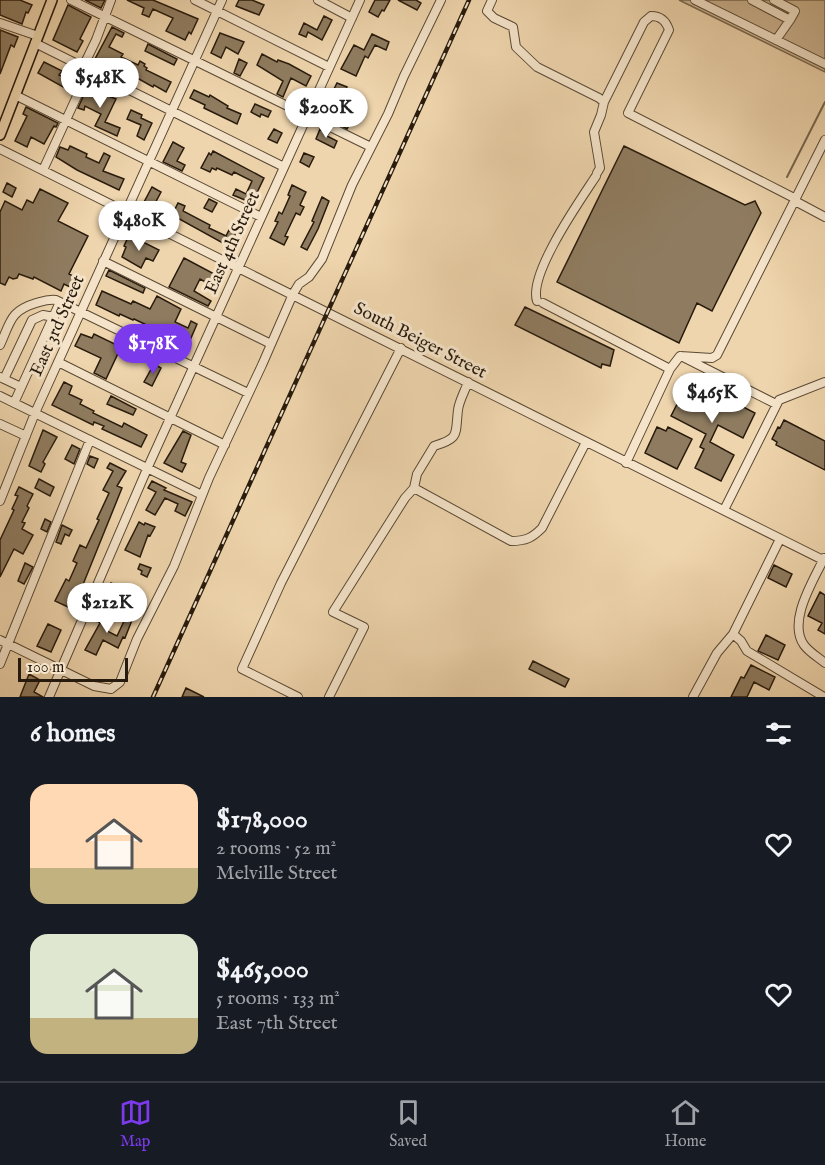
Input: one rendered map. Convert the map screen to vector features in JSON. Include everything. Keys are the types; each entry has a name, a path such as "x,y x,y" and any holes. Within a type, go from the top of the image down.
{"main road":[{"path":"0,135 52,0"}],"street":[{"path":"72,0 371,147"},
{"path":"43,170 86,68 111,0"},
{"path":"195,0 329,67"},
{"name":"East 3rd Street","path":"0,501 35,413 222,0"},
{"path":"318,0 352,18"},
{"name":"East 4th Street","path":"49,697 170,417 360,0"},
{"path":"0,640 93,686 106,689 118,685 136,639 174,566 202,495 293,294 322,259 352,185 439,0"},
{"path":"492,0 487,11 494,18 513,27 516,47 537,67 604,102"},
{"path":"695,0 824,64"},
{"path":"752,0 790,20"},
{"path":"774,0 795,11 776,40"},
{"path":"670,369 540,302 536,289 546,259 568,218 600,168 594,132 604,102 644,22 651,16 661,18 667,23 669,30 628,113 825,217"},
{"path":"0,23 284,167"},
{"path":"15,95 261,217"},
{"path":"680,356 712,358 717,355 825,140"},
{"name":"South Beiger Street","path":"0,148 626,463 824,559"},
{"path":"104,261 271,344"},
{"path":"0,345 14,315 20,308 48,299 81,311 193,368 248,393"},
{"path":"14,403 60,302"},
{"path":"21,387 2,378 29,323 43,315 54,317"},
{"path":"298,697 242,669 281,583 401,348"},
{"path":"626,463 670,369 680,356"},
{"path":"680,356 776,404"},
{"path":"58,362 225,445"},
{"path":"329,697 364,627 333,612 405,498 414,488 417,474 434,446 450,441 457,434 458,409 468,382"},
{"path":"724,510 779,400 825,382"},
{"path":"0,396 202,495"},
{"path":"0,424 26,436"},
{"path":"0,664 90,440"},
{"path":"414,488 511,541 524,541 534,536 542,528 586,442"},
{"path":"693,697 717,653 733,634 780,539"},
{"path":"824,559 803,602 798,629 804,645 825,663"},
{"path":"733,634 747,651 824,697"}],"shaded area":[{"path":"679,0 825,0 825,72"}],"building":[{"path":"0,0 20,0 32,5 28,13 26,12 22,24 0,15"},
{"path":"85,0 105,0 101,8"},
{"path":"127,0 153,0 198,19 191,34 189,32 185,40 166,31 173,18 153,9 149,17 142,14 144,8"},
{"path":"239,0 252,0 264,5 259,15 236,6"},
{"path":"375,0 390,0 378,17 369,12"},
{"path":"398,0 416,0 421,3 417,10"},
{"path":"68,5 91,17 80,39 83,41 77,52 53,40"},
{"path":"324,16 332,20 322,40 308,32 306,37 299,34 304,23 317,30"},
{"path":"112,27 124,33 122,37 116,34 109,47 123,54 121,57 138,65 140,61 145,64 146,70 171,82 166,92 116,66 115,69 95,59"},
{"path":"0,30 18,37 14,47 11,45 0,74"},
{"path":"220,33 244,42 238,54 226,47 221,58 211,53"},
{"path":"372,34 389,42 386,50 375,45 368,58 365,56 356,76 341,69 354,45 364,50"},
{"path":"148,44 177,59 174,65 145,51"},
{"path":"262,54 277,62 278,60 289,64 311,76 306,86 291,78 283,97 277,94 283,81 257,65"},
{"path":"239,59 247,63 240,76 234,73"},
{"path":"44,62 62,71 59,75 69,80 65,88 38,73"},
{"path":"337,83 347,87 338,112 326,105"},
{"path":"87,88 116,99 105,122 120,128 117,136 95,126 101,114 85,106 84,110 78,108"},
{"path":"194,90 209,97 210,95 228,106 227,108 241,114 237,124 204,108 205,105 190,98"},
{"path":"255,104 271,111 268,117 261,114 260,117 251,112"},
{"path":"26,107 58,123 44,144 31,137 27,147 15,141 27,116 23,114"},
{"path":"131,110 152,123 144,140 137,136 141,125 127,119"},
{"path":"343,111 351,115 346,124 349,125 347,129 338,124"},
{"path":"274,129 282,133 277,143 268,139"},
{"path":"320,129 329,133 327,136 337,141 334,148 316,139"},
{"path":"173,142 184,148 177,161 185,165 182,171 163,162"},
{"path":"70,146 99,163 104,153 110,156 103,171 124,179 119,190 56,157 60,147 68,150"},
{"path":"624,146 745,205 755,201 761,213 712,311 697,303 679,343 557,282"},
{"path":"213,151 264,178 252,203 233,195 236,189 246,194 252,181 234,172 232,175 217,168 216,170 212,168 210,172 201,168 209,153 211,155"},
{"path":"304,153 314,157 309,167 300,162"},
{"path":"7,183 16,188 12,197 3,192"},
{"path":"292,185 306,192 300,205 304,207 300,215 296,213 285,236 288,237 284,245 270,238 278,222 275,221 279,212 282,214 290,196 288,195"},
{"path":"152,187 161,192 152,209 143,204"},
{"path":"40,189 68,203 58,221 88,236 69,274 75,277 70,287 64,284 61,291 34,277 33,279 19,274 17,278 9,277 5,285 0,283 0,212 5,201 22,210 27,200 33,203"},
{"path":"322,197 329,201 307,250 301,247 314,222 312,221"},
{"path":"209,199 217,203 212,212 204,208"},
{"path":"178,203 185,206 183,211 210,225 209,228 226,236 229,230 236,233 230,247 172,215"},
{"path":"129,235 159,250 153,261 146,258 141,268 122,257"},
{"path":"184,258 218,276 213,286 200,279 194,291 211,301 208,306 169,287"},
{"path":"109,270 145,288 143,293 106,276"},
{"path":"102,291 131,304 133,301 150,309 157,296 181,309 175,322 188,328 191,321 197,324 188,345 153,332 155,329 134,319 120,314 119,316 96,305"},
{"path":"525,307 614,350 610,366 602,364 601,368 515,325"},
{"path":"81,334 92,338 94,334 121,347 106,379 94,373 101,358 75,346"},
{"path":"154,364 161,368 152,386 144,382"},
{"path":"690,379 755,413 743,438 718,425 710,442 734,455 721,481 695,468 704,449 700,447 706,434 671,416"},
{"path":"64,382 72,386 69,394 82,400 80,404 94,411 93,413 122,427 124,423 147,435 141,447 102,429 104,426 94,422 93,425 52,405"},
{"path":"111,396 136,409 133,415 107,404"},
{"path":"784,420 825,441 825,470 776,445 777,442 772,439"},
{"path":"657,427 666,431 668,427 692,439 677,469 645,453"},
{"path":"43,430 57,437 43,462 45,464 41,472 29,466"},
{"path":"183,431 191,435 181,462 186,464 182,472 164,463"},
{"path":"72,445 80,449 74,464 65,459"},
{"path":"90,456 98,459 94,468 87,464"},
{"path":"110,463 126,471 117,486 122,488 82,587 78,595 75,593 68,607 55,601 66,579 69,581 77,563 73,561 80,545 86,548 99,520 97,519 109,493 103,490 113,471 107,468"},
{"path":"39,479 54,487 50,496 35,488"},
{"path":"152,481 166,488 164,490 192,502 185,516 175,511 178,504 165,498 155,515 146,510 156,492 148,488"},
{"path":"19,487 33,494 27,506 29,508 22,522 25,523 22,529 33,535 23,554 14,549 0,577 0,540 14,510 12,509 18,496 15,495"},
{"path":"45,519 51,522 47,532 41,529"},
{"path":"139,522 155,527 150,536 148,535 140,557 125,550"},
{"path":"62,525 72,530 69,536 65,534 61,544 56,542"},
{"path":"25,563 33,567 24,584 18,581"},
{"path":"140,564 151,568 147,577 138,569"},
{"path":"774,565 792,574 786,587 768,578"},
{"path":"111,583 125,590 121,598 107,592"},
{"path":"820,592 825,595 825,634 818,630 822,623 808,616"},
{"path":"101,612 113,617 107,631 117,636 126,617 132,620 118,648 103,640 96,655 85,650 100,623 97,621"},
{"path":"48,624 61,630 51,652 37,646"},
{"path":"766,635 785,645 778,660 758,651"},
{"path":"533,661 569,679 565,687 529,669"},
{"path":"751,665 775,677 769,690 754,682 747,697 731,697 741,677 744,678"},
{"path":"29,674 40,680 34,692 43,697 20,697"},
{"path":"186,688 204,697 182,697"}],"waterway":[{"path":"787,177 825,102"}],"railway":[{"path":"153,697 469,0"}]}
